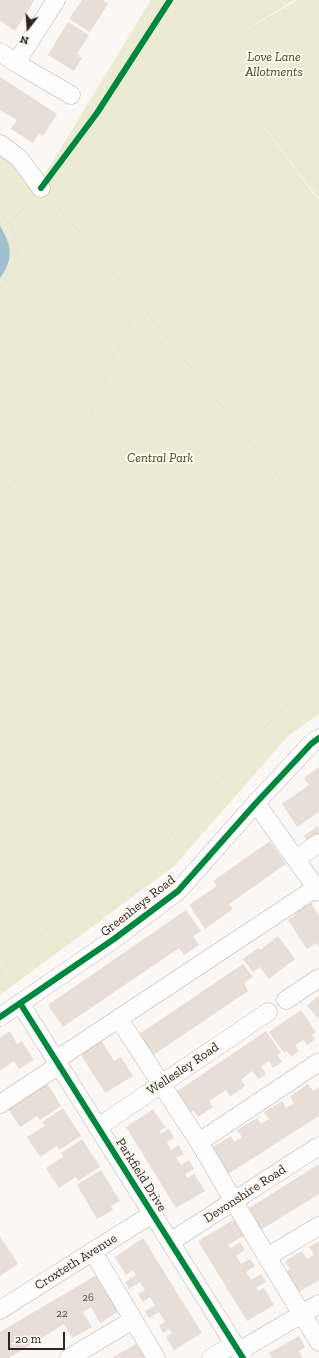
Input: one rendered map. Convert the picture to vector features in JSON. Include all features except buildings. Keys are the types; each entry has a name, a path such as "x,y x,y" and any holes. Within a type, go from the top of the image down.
{"street":[{"path":"16,63 56,0"},
{"path":"0,52 71,95"},
{"path":"0,144 20,158 41,188"},
{"name":"Greenheys Road","path":"0,1018 114,939 178,891 256,803 319,738"},
{"path":"0,1104 119,1019 317,890 256,803"},
{"path":"296,859 319,843"},
{"path":"286,1000 319,978"},
{"name":"Parkfield Drive","path":"20,1003 239,1351"},
{"name":"Wellesley Road","path":"98,1127 268,1012"},
{"path":"119,1019 199,1142 319,1342"},
{"path":"199,1142 319,1062"},
{"name":"Devonshire Road","path":"170,1242 319,1146"},
{"name":"Croxteth Avenue","path":"0,1310 152,1214"},
{"path":"267,1257 319,1226"},
{"path":"92,1252 156,1358"},
{"path":"211,1358 239,1351 319,1304"},
{"path":"69,1358 133,1320"}],"path":[{"path":"9,224 41,188 101,256 319,526"},
{"path":"0,213 9,224 18,250 15,270 0,289"},
{"path":"0,500 13,482 64,445 89,417 103,391 113,358 131,321 144,309"},
{"path":"1,976 6,964 21,948 146,862 184,822 278,713 319,684"},
{"path":"0,971 1,976 6,981"}],"green space":[{"name":"Central Park","path":"151,0 294,0 240,33 298,0 319,0 319,199 235,89 319,201 319,714 289,735 174,866 0,995 0,145 45,174"}],"water":[{"path":"0,226 7,239 10,252 8,265 0,278"}],"cycle path":[{"path":"41,188 97,113 170,0"},
{"path":"0,1017 114,939 178,891 256,803 311,744 319,738"},
{"path":"20,1003 243,1358"}],"park label":[{"name":"Love Lane Allotments","path":"274,64"}]}
